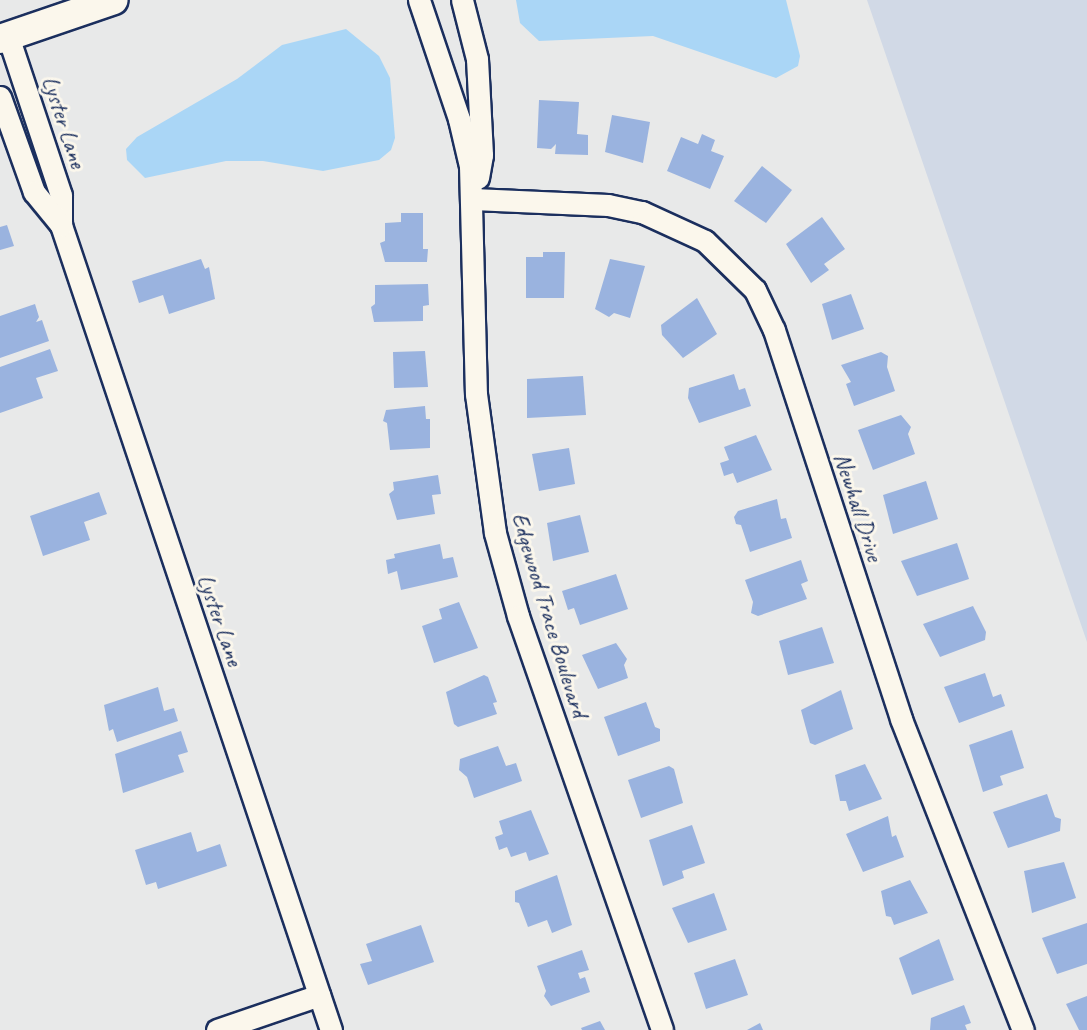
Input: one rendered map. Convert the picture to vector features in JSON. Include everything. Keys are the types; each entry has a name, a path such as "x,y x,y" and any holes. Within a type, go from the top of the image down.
{"main road":[{"path":"4,38 114,0"}],"street":[{"name":"Edgewood Trace Boulevard","path":"419,0 459,119 470,166 473,199 476,394 495,533 518,616 662,1030"},
{"name":"Edgewood Trace Boulevard","path":"462,0 477,59 482,111 482,155 473,199"},
{"name":"Lyster Lane","path":"4,38 57,181 61,225 331,1030"},
{"name":"Lyster Lane","path":"0,97 34,192 61,225"},
{"name":"Newhall Drive","path":"473,199 608,205 642,212 705,241 755,290 774,330 901,719 1023,1030"},
{"path":"217,1030 319,995"}],"shaded area":[{"path":"867,0 1087,0 1087,642"}],"water":[{"path":"516,0 786,0 800,56 798,66 776,78 653,36 539,41 520,23"},
{"path":"346,29 379,56 390,78 395,138 391,150 379,160 323,171 263,161 226,161 145,178 127,160 126,149 137,137 237,79 282,45"}],"building":[{"path":"539,100 579,102 577,134 588,135 588,155 555,154 556,144 551,149 537,148"},
{"path":"612,115 650,122 643,163 605,152"},
{"path":"702,134 715,140 711,151 724,156 710,189 667,171 681,137 698,144"},
{"path":"762,166 792,190 766,223 734,201"},
{"path":"401,213 423,213 423,249 428,249 427,262 385,262 380,243 385,241 385,223 401,222"},
{"path":"822,217 845,249 824,264 829,270 811,283 786,244"},
{"path":"7,225 14,246 0,250 0,227"},
{"path":"543,252 565,252 564,298 526,298 526,257 543,257"},
{"path":"201,259 205,269 209,267 215,299 169,314 163,295 139,303 132,281"},
{"path":"610,259 645,266 630,318 614,313 609,317 595,309"},
{"path":"428,284 429,305 423,306 423,321 374,322 371,307 375,304 375,285"},
{"path":"851,294 864,329 832,340 822,304"},
{"path":"697,298 717,334 683,358 662,335 661,325"},
{"path":"35,304 39,317 36,322 42,320 49,341 0,358 0,316"},
{"path":"50,349 58,371 36,378 43,398 0,413 0,367"},
{"path":"425,351 428,387 394,388 393,352"},
{"path":"881,352 888,356 887,367 895,391 854,406 846,384 851,382 841,365"},
{"path":"734,374 739,390 745,388 751,406 699,423 688,398 689,388"},
{"path":"583,376 586,415 527,418 527,379"},
{"path":"425,406 426,419 430,419 430,448 390,450 387,423 383,421 386,410"},
{"path":"901,415 911,427 908,434 915,454 873,470 858,430"},
{"path":"756,435 772,470 737,483 733,473 724,476 720,463 729,460 724,447"},
{"path":"569,448 575,484 539,491 532,454"},
{"path":"438,475 441,494 432,495 435,514 397,520 389,494 394,490 393,482"},
{"path":"926,481 938,519 893,534 883,495"},
{"path":"99,492 107,514 84,522 90,540 43,556 30,516"},
{"path":"777,499 781,519 786,518 792,538 750,552 741,525 736,524 734,517 738,511"},
{"path":"580,515 589,552 553,561 547,523"},
{"path":"957,543 969,579 917,596 901,561"},
{"path":"440,544 443,559 453,557 458,577 401,590 397,571 388,574 386,560 395,558 394,554"},
{"path":"801,560 808,581 801,584 807,599 758,616 751,613 753,602 745,580"},
{"path":"616,574 628,609 580,625 574,608 568,610 562,591"},
{"path":"459,602 478,648 434,663 422,626 442,619 439,609"},
{"path":"973,606 986,632 985,640 940,657 923,624"},
{"path":"822,627 834,663 788,675 779,641"},
{"path":"616,643 627,659 624,665 628,678 598,689 582,655"},
{"path":"985,673 993,697 1001,694 1005,706 959,723 944,687"},
{"path":"484,675 488,677 497,702 493,703 497,714 458,727 454,724 446,692"},
{"path":"158,687 164,711 174,708 178,721 117,742 113,729 109,731 104,705"},
{"path":"841,690 853,729 815,745 810,743 801,710"},
{"path":"646,702 655,727 660,729 660,741 618,756 604,717"},
{"path":"1012,730 1024,768 1000,776 1003,785 983,792 969,745"},
{"path":"181,731 188,752 178,755 184,772 123,793 115,754"},
{"path":"498,746 506,766 516,763 522,781 474,798 467,777 459,770 460,759"},
{"path":"865,764 882,799 849,811 846,801 840,801 835,775"},
{"path":"669,766 674,769 683,803 641,818 628,780"},
{"path":"1047,794 1055,817 1061,819 1060,831 1008,848 993,812"},
{"path":"531,810 549,854 529,861 526,852 511,857 507,847 499,850 495,837 503,834 499,821"},
{"path":"888,816 892,837 896,835 904,857 863,872 846,834"},
{"path":"692,825 705,863 682,871 684,878 663,886 649,840"},
{"path":"191,832 197,852 220,844 227,866 158,889 156,882 146,885 135,850"},
{"path":"1064,862 1076,898 1032,913 1024,871"},
{"path":"557,875 572,925 552,933 547,920 528,927 519,903 515,902 515,891"},
{"path":"910,880 928,913 894,925 891,917 886,916 881,891"},
{"path":"714,893 727,930 688,943 672,908"},
{"path":"1087,923 1087,964 1057,974 1042,938"},
{"path":"421,925 434,962 368,985 360,964 372,961 366,944"},
{"path":"939,939 954,980 912,995 899,958"},
{"path":"582,950 589,970 578,973 580,979 585,977 590,992 551,1006 544,996 546,991 537,966"},
{"path":"735,959 748,995 706,1009 694,973"},
{"path":"1087,996 1087,1030 1079,1030 1066,1004"},
{"path":"964,1005 971,1023 965,1025 967,1030 930,1030 931,1018"},
{"path":"600,1021 605,1030 582,1030 581,1028"},
{"path":"760,1023 763,1030 747,1030"}]}
